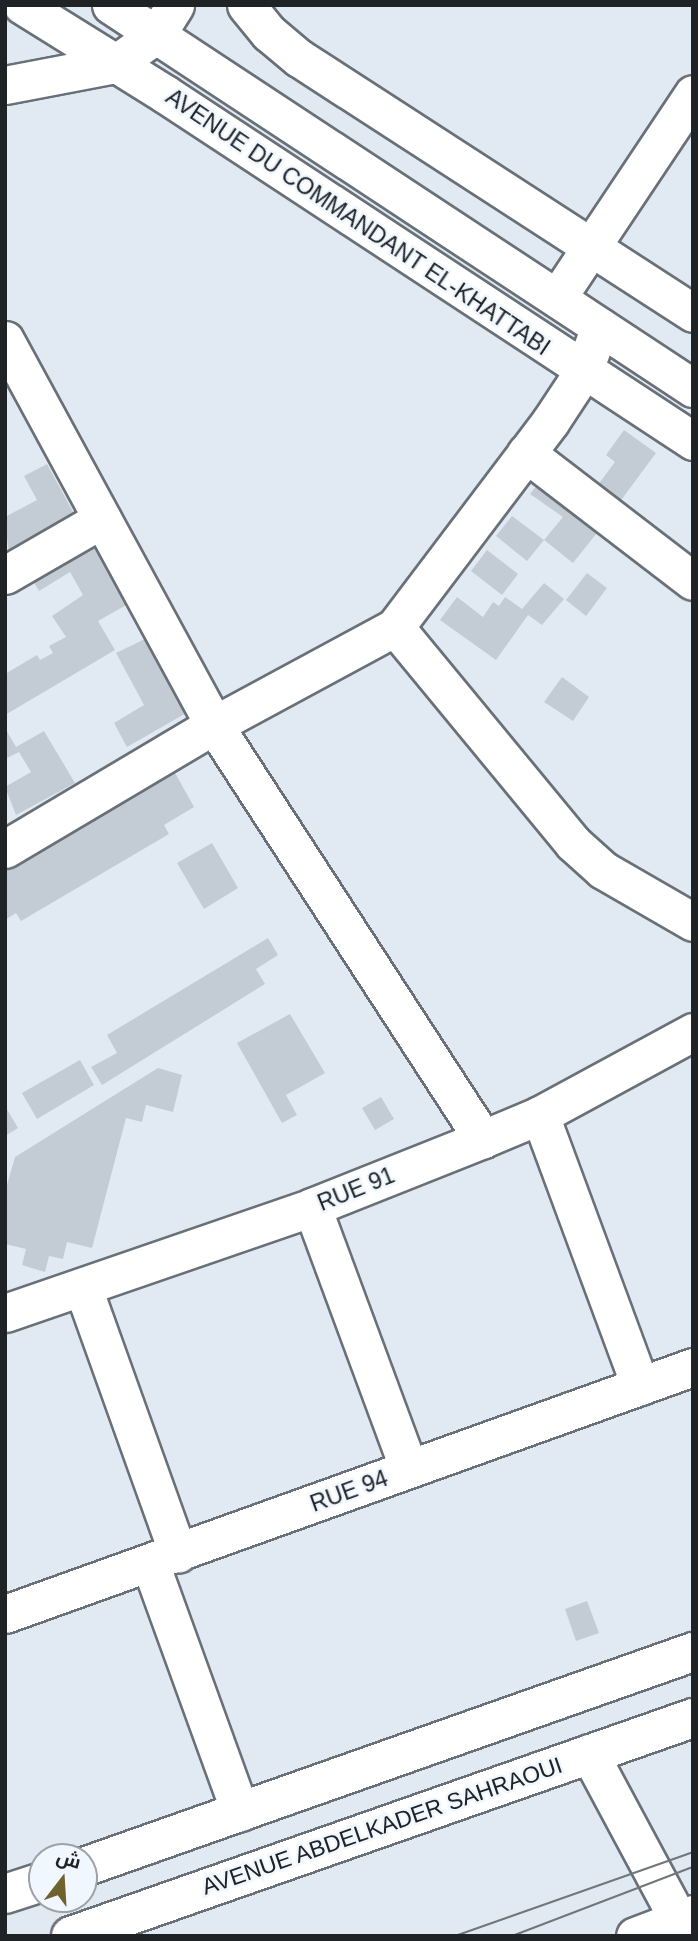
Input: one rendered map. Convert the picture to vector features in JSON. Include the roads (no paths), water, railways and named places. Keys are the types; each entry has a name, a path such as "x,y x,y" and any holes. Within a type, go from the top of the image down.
{"main road":[{"path":"98,1862 693,1652"},
{"name":"AVENUE ABDELKADER SAHRAOUI","path":"71,1936 693,1718"},
{"path":"5,1894 28,1886"}],"street":[{"name":"AVENUE DU COMMANDANT EL-KHATTABI","path":"22,5 693,441"},
{"name":"AVENUE DU COMMANDANT EL-KHATTABI","path":"111,5 166,20 557,298 693,388"},
{"path":"246,5 269,33 299,58 693,313"},
{"path":"5,85 115,64 166,20"},
{"path":"557,298 693,94"},
{"path":"8,839 395,627 526,453 583,372 600,327"},
{"path":"5,340 214,725 483,1139"},
{"path":"526,453 693,581"},
{"path":"5,575 102,519"},
{"path":"395,627 573,843 603,870 693,922"},
{"name":"RUE 91","path":"5,1313 312,1207 483,1139 540,1115 692,1035"},
{"path":"540,1115 640,1386"},
{"path":"312,1207 409,1469"},
{"path":"83,1288 240,1812"},
{"name":"RUE 94","path":"5,1614 693,1367"},
{"path":"589,1753 686,1923 635,1936"}],"tram line":[{"path":"455,1936 693,1852"},
{"path":"512,1936 693,1867"}]}
